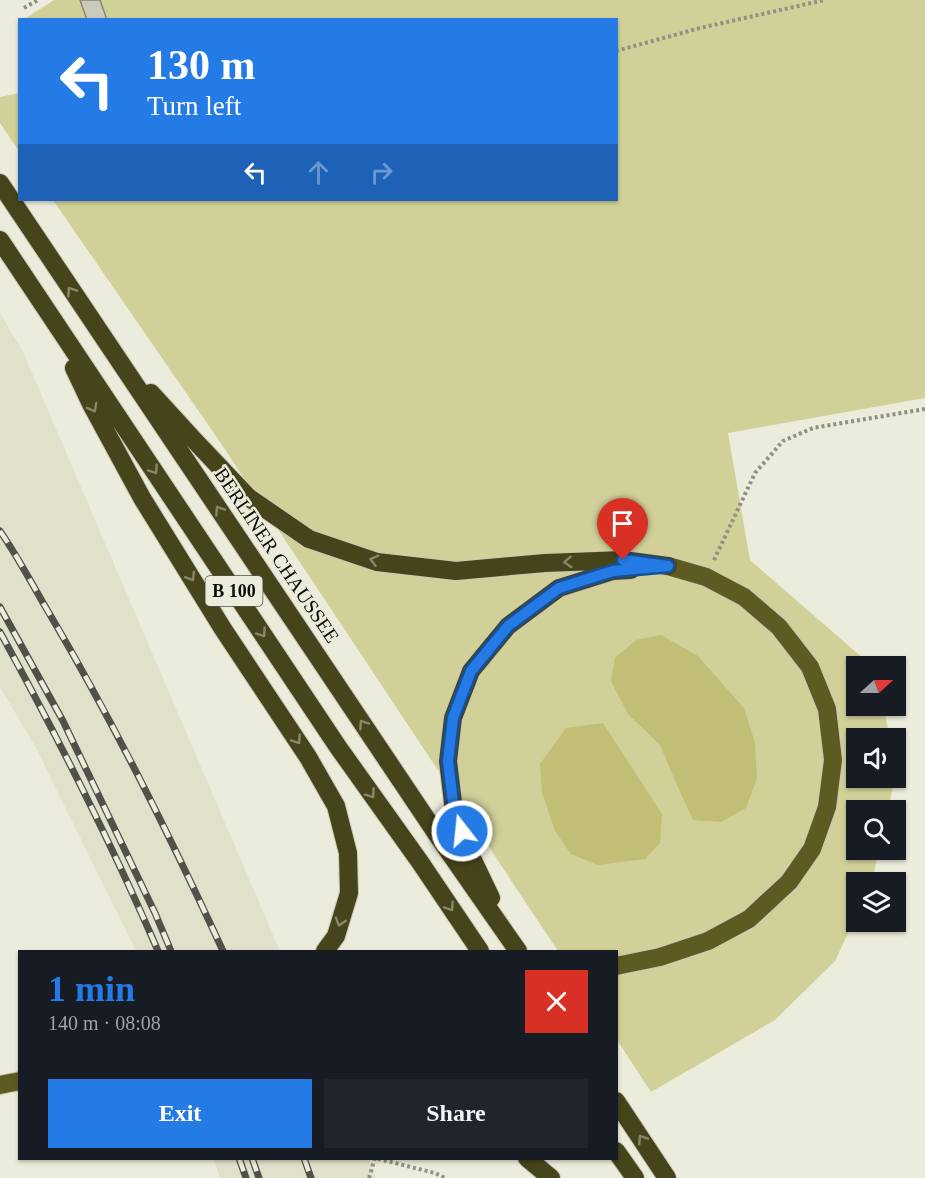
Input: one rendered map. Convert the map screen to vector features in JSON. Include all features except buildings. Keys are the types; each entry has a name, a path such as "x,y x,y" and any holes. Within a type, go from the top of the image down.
{"highway":[{"name":"BERLINER CHAUSSEE","path":"0,183 442,842 516,948"},
{"name":"B 100","path":"0,240 332,737 479,950"},
{"path":"51,317 91,404 142,498 223,629 308,757 336,806 348,853 349,893 336,936 326,950"},
{"path":"104,339 194,440 248,496 309,539 377,562 456,571 545,563 623,560 668,566"},
{"path":"516,948 469,852 454,811 448,761 453,718 471,671 508,626 559,588 613,571 668,566"},
{"path":"618,1104 667,1178"},
{"path":"618,1154 635,1178"},
{"path":"529,1160 551,1178"}],"main road":[{"path":"618,966 660,957 708,941 749,919 789,882 812,849 826,807 833,760 827,709 810,667 779,627 744,597 706,577 668,566"},
{"path":"0,1085 18,1081"}],"path":[{"path":"24,8 38,0"},
{"path":"618,50 700,28 825,0"},
{"path":"706,577 755,473 783,441 813,428 925,409"},
{"path":"369,1178 374,1160"},
{"path":"383,1160 435,1173 445,1178"}],"shaded area":[{"path":"54,0 925,0 925,398 728,433 750,560 860,656 846,656 846,716 885,716 888,728 846,728 846,788 893,788 890,800 846,800 846,860 877,860 874,872 846,872 846,932 849,932 835,961 775,1020 651,1092 618,1042 618,950 557,950 222,445 54,201 618,201 618,18 26,18"},
{"path":"18,93 18,150 0,123 0,97"},
{"path":"0,313 23,352 280,950 136,950 36,748 0,687"},
{"path":"661,635 698,656 744,708 755,743 757,778 746,808 721,822 693,820 660,745 628,714 611,681 615,658 636,640"},
{"path":"603,723 662,814 660,843 645,859 598,865 571,854 555,831 542,793 540,764 566,728"},
{"path":"214,1160 370,1160 376,1178 220,1178"}],"railway":[{"path":"0,531 73,654 119,738 223,950"},
{"path":"0,607 63,721 171,950"},
{"path":"0,632 83,790 158,950"},
{"path":"240,1160 246,1178"},
{"path":"253,1160 259,1178"},
{"path":"305,1160 311,1178"}],"route":[{"path":"462,831 454,811 448,761 453,718 471,671 508,626 559,588 613,571 668,566 623,560"}]}
